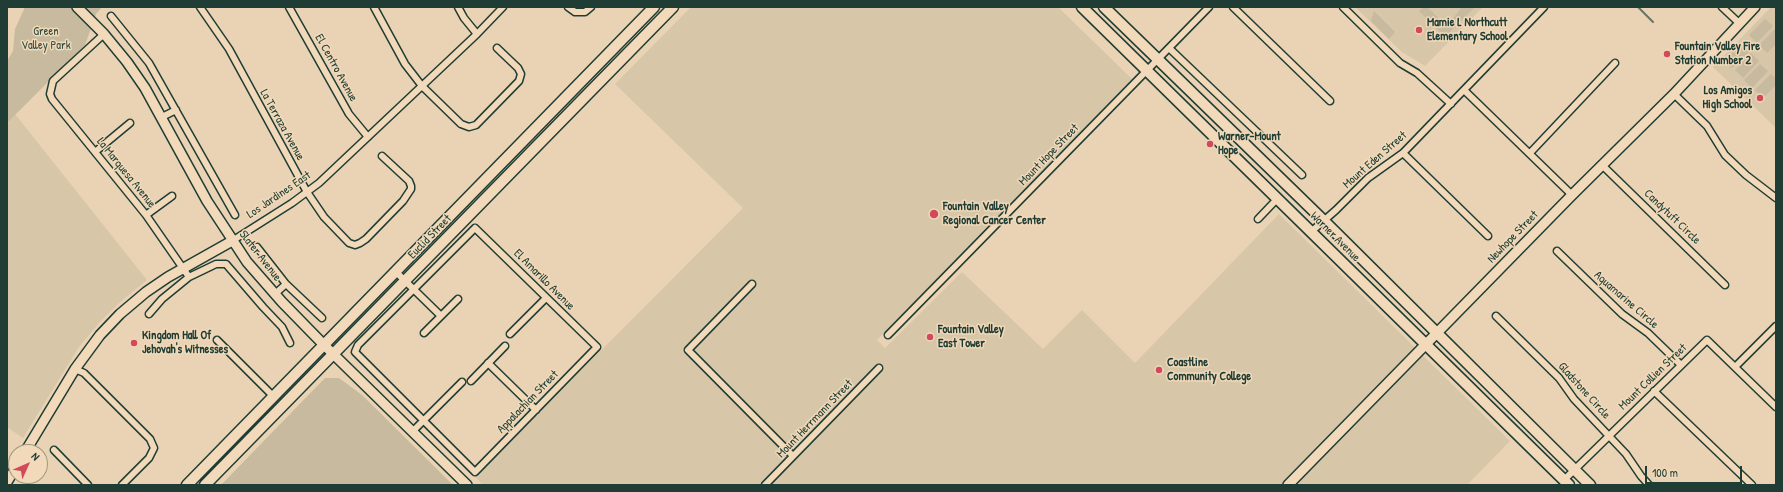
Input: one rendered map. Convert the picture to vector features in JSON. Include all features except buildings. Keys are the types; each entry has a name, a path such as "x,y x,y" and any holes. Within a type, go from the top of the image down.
{"main road":[{"name":"Euclid Street","path":"187,485 654,7"},
{"name":"Euclid Street","path":"205,485 673,7"},
{"name":"Warner Avenue","path":"1082,7 1312,231 1566,482"},
{"name":"Warner Avenue","path":"1104,7 1437,332 1576,469 1590,485"},
{"path":"220,451 230,460"}],"street":[{"name":"Slater Avenue","path":"77,7 104,34 127,62 162,117 207,200 232,241 247,262 275,294 324,345 467,485"},
{"name":"La Terraza Avenue","path":"200,7 229,49 307,192 339,234 349,244 355,245 366,239 403,201 411,189 412,186 409,181 382,156"},
{"name":"El Centro Avenue","path":"289,7 349,114 368,136"},
{"path":"374,7 405,64 422,86 461,124 469,127 476,125 519,81 521,74 518,68 496,48"},
{"path":"458,7 464,18 477,34"},
{"name":"Los Jardines East","path":"30,444 75,368 100,335 120,314 146,292 183,268 232,241 307,192 337,167 477,34 503,7"},
{"path":"568,7 575,12 585,12 591,7"},
{"name":"Mount Hope Street","path":"888,335 1209,7"},
{"path":"1233,7 1330,101"},
{"path":"1343,7 1400,63 1418,73 1451,104"},
{"name":"Mount Eden Street","path":"1312,231 1368,178 1403,153 1544,7"},
{"path":"1722,7 1739,23"},
{"name":"Newhope Street","path":"1288,485 1572,195 1603,166 1674,94 1755,7"},
{"name":"Slater Avenue","path":"111,16 149,63 235,215"},
{"name":"La Marquesa Avenue","path":"104,34 53,81 50,94 52,99 146,215 189,277"},
{"path":"1169,48 1302,175"},
{"path":"1530,153 1615,63"},
{"path":"1464,90 1572,195"},
{"path":"1674,94 1707,126 1725,155 1746,175 1776,198"},
{"path":"162,117 176,110"},
{"path":"95,152 130,123"},
{"path":"1403,153 1488,236"},
{"name":"Candytuft Circle","path":"1603,166 1725,285"},
{"path":"146,215 172,196"},
{"path":"468,198 477,208"},
{"path":"1258,219 1278,198"},
{"name":"El Amarillo Avenue","path":"413,290 475,228 597,347"},
{"path":"257,247 286,284 322,318"},
{"name":"Aquamarine Circle","path":"1557,251 1622,314 1648,333 1681,365"},
{"path":"149,314 162,299 189,277 216,264 226,264 262,307 282,327 290,343"},
{"path":"396,272 441,316"},
{"path":"275,294 286,284"},
{"path":"752,284 688,350 793,456"},
{"path":"413,290 358,345 355,352 424,421"},
{"path":"510,334 546,298"},
{"path":"424,333 458,299"},
{"name":"Gladstone Circle","path":"1496,316 1559,378 1574,399 1609,435 1649,485"},
{"path":"1776,326 1736,368 1776,407"},
{"path":"217,340 274,396"},
{"name":"Mount Collien Street","path":"1566,482 1576,469 1609,435 1707,340 1736,368"},
{"path":"471,381 505,346"},
{"name":"Appalachian Street","path":"424,421 475,472 597,347"},
{"path":"488,363 536,410"},
{"path":"75,368 84,373 150,439 154,448 149,458 122,485"},
{"name":"Mount Herrmann Street","path":"766,485 879,368"},
{"path":"414,432 462,382"},
{"path":"1654,391 1752,485"},
{"path":"54,450 88,485"}],"shaded area":[{"path":"691,7 1058,7 1132,79 877,340 885,348 962,272 1043,349 1082,310 1135,363 1279,214 1510,441 1467,485 483,485 475,477 743,208 615,84"},
{"name":"Mamie L Northcutt Elementary School","path":"1355,7 1483,7 1425,66 1402,52"},
{"name":"Los Amigos High School","path":"1771,7 1776,7 1776,128 1713,67"},
{"path":"15,114 147,280 119,303 99,323 79,347 23,438 7,427 7,123"}],"green space":[{"name":"Green Valley Park","path":"25,7 102,7 96,14 85,45 7,123 7,61 13,51 15,29"},
{"path":"1424,7 1427,7 1447,26 1462,7 1475,7 1445,37 1419,11"},
{"path":"1374,11 1395,32 1389,39 1371,21"},
{"path":"1765,19 1773,26 1757,43 1749,35"},
{"path":"1775,29 1776,44 1767,53 1759,45"},
{"path":"1741,44 1749,52 1732,68 1724,61"},
{"path":"1751,53 1759,61 1743,78 1735,70"},
{"path":"1760,64 1768,71 1752,88 1744,80"},
{"path":"1771,74 1776,79 1776,85 1763,98 1755,90"},
{"path":"325,378 339,378 362,395 453,485 221,485"}],"waterway":[{"path":"1638,7 1653,22"}],"place":[{"name":"Mamie L Northcutt Elementary School","path":"1419,30"},
{"name":"Fountain Valley Fire Station Number 2","path":"1667,54"},
{"name":"Los Amigos High School","path":"1760,98"},
{"name":"Warner-Mount Hope","path":"1210,144"},
{"name":"Fountain Valley Regional Cancer Center","path":"934,214"},
{"name":"Fountain Valley East Tower","path":"930,337"},
{"name":"Kingdom Hall Of Jehovah's Witnesses","path":"134,343"},
{"name":"Coastline Community College","path":"1159,370"}]}
